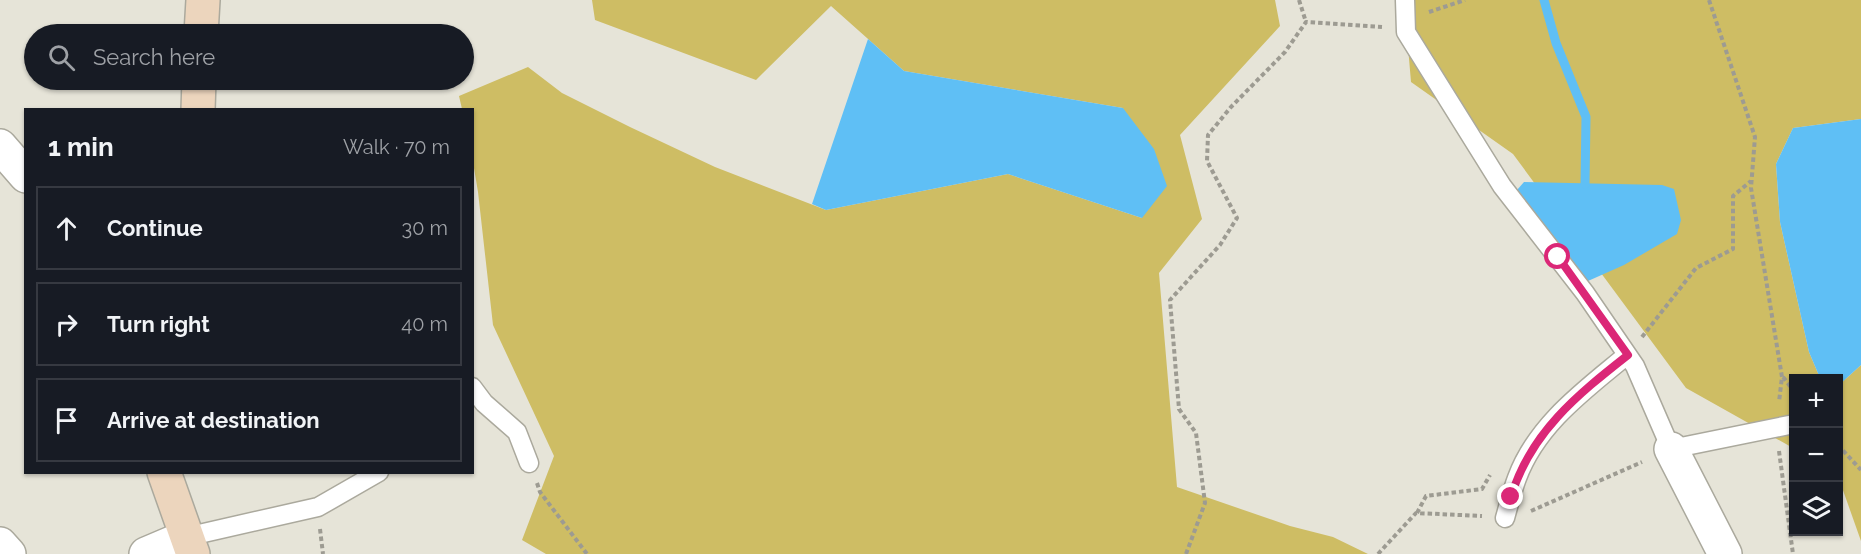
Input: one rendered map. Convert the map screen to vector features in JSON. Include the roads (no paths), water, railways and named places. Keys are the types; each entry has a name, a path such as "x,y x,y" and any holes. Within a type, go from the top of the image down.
{"main road":[{"path":"202,24 203,0"},
{"path":"198,108 199,90"},
{"path":"165,474 190,545"}],"street":[{"path":"0,146 24,174"},
{"path":"1671,448 1725,554"},
{"path":"0,544 9,554"},
{"path":"146,554 190,545"}],"lane":[{"path":"1405,0 1406,32 1502,186 1585,293 1628,355 1671,448 1785,426"},
{"path":"1505,518 1517,476 1537,440 1571,401 1628,355"},
{"path":"478,408 517,432 529,463"},
{"path":"190,545 318,507 376,474"}],"water":[{"path":"868,39 904,71 1123,108 1154,149 1167,186 1142,218 1008,174 826,210 812,204"},
{"path":"1861,119 1861,365 1843,381 1843,374 1818,374 1809,352 1780,222 1776,164 1793,128"},
{"path":"1524,182 1662,185 1674,189 1681,220 1677,234 1624,265 1588,281 1523,202 1517,190"}],"waterway":[{"path":"1544,0 1556,43 1586,117 1585,184"}]}
